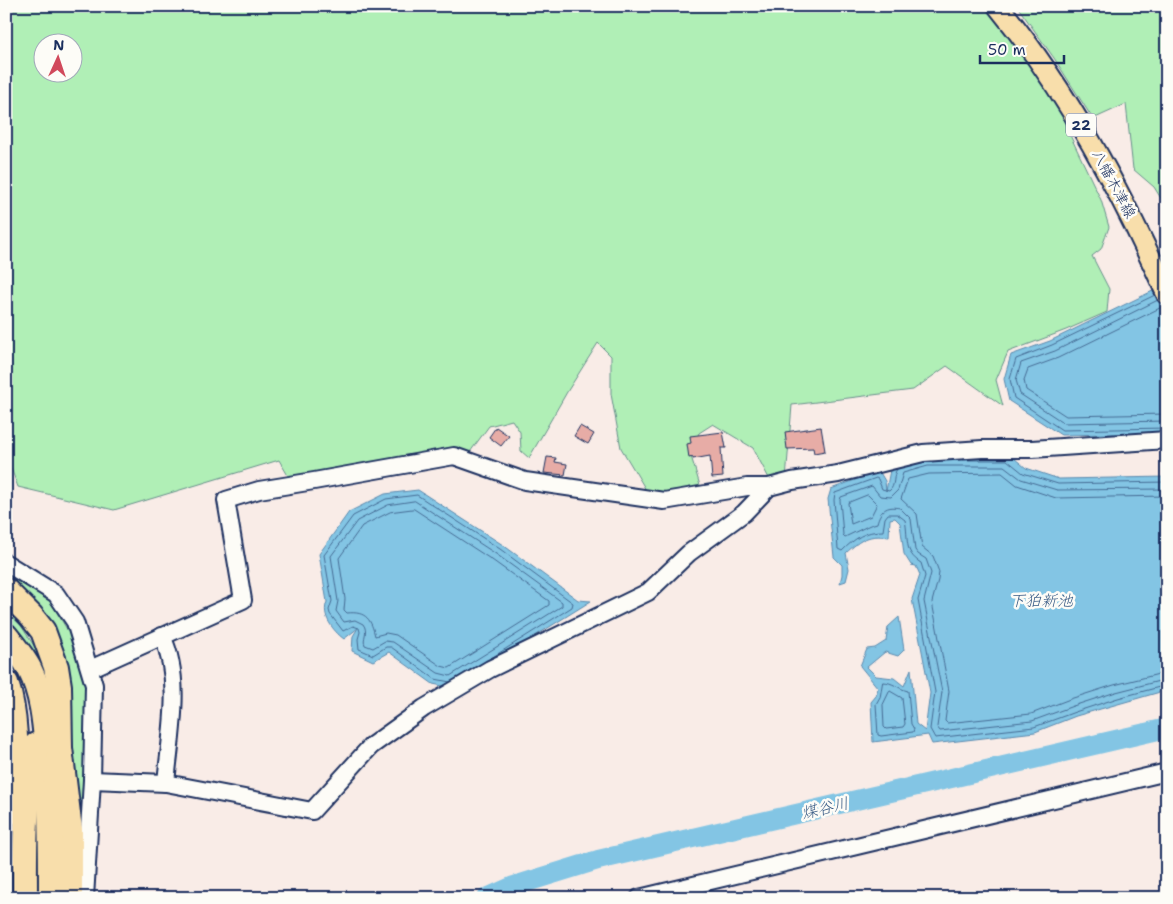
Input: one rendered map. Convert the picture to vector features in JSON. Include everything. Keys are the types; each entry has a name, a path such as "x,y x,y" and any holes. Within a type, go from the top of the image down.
{"highway":[{"path":"6,591 43,631 56,666 59,686 48,754 34,812 34,898"},
{"path":"6,636 30,671 40,697 48,754 60,898"},
{"path":"6,652 24,684 30,701 35,727 48,754 70,830 70,898"},
{"path":"6,682 11,700 15,756 14,898"},
{"path":"25,898 28,795 48,754"},
{"path":"43,898 42,830 48,754"},
{"path":"48,754 51,812 51,898"}],"main road":[{"name":"八幡木津線","path":"998,6 1042,65 1080,122 1123,200 1167,294"}],"street":[{"path":"90,669 243,600 226,500 259,490 454,456 525,481 664,500 746,487 769,487 792,481 838,474 923,453 982,449 1032,449 1167,440"},
{"path":"92,780 166,784 312,811 372,746 424,708 490,669 648,592 689,552 744,514 769,487"},
{"path":"6,563 56,594 75,622 94,685 92,780 85,898"},
{"path":"162,636 168,650 174,687 166,784"},
{"path":"638,898 1167,772"}],"green space":[{"path":"6,6 991,6 1074,128 1068,131 1101,200 1109,227 1101,249 1092,256 1109,289 1107,312 1008,352 996,380 1003,406 947,366 913,390 792,405 786,479 772,484 753,448 713,424 699,433 690,453 702,492 649,495 621,448 611,394 611,356 598,343 529,458 521,451 520,432 512,420 489,426 470,452 290,479 279,460 114,510 18,487 6,455"},
{"path":"1017,6 1167,6 1167,208 1154,187 1133,169 1126,104 1093,119 1054,58"},
{"path":"6,569 50,601 77,646 89,682 91,710 80,856 53,630 29,597 6,580"},
{"path":"6,606 11,610 38,652 45,677 6,616"}],"water":[{"path":"1167,284 1167,433 1061,435 1009,401 1004,379 1011,355 1050,341"},
{"name":"下狛新池","path":"1009,454 1026,468 1059,479 1167,477 1167,690 1076,716 1035,732 932,744 928,735 873,742 871,702 876,696 878,688 860,666 867,649 875,648 886,641 888,627 899,617 904,650 898,656 885,652 867,667 876,676 894,678 904,686 911,669 916,724 925,731 930,693 912,599 920,575 916,566 911,565 904,554 900,523 895,518 890,519 889,537 871,537 856,544 846,553 849,569 846,581 840,583 842,565 834,557 828,499 831,489 879,471 885,481 886,491 890,470 896,462"},
{"path":"418,490 503,545 578,600 591,601 452,688 433,684 389,652 373,661 352,651 353,636 358,628 344,639 329,622 326,612 327,602 319,554 349,512 385,494"}],"building":[{"path":"580,426 594,434 588,444 574,436"},
{"path":"496,427 509,436 501,446 489,437"},
{"path":"821,427 825,451 814,453 813,448 787,449 785,432"},
{"path":"723,432 726,448 721,448 723,477 712,478 710,456 689,458 687,444 691,443 690,436"},
{"path":"547,457 556,458 555,462 567,464 565,475 544,473"}],"waterway":[{"name":"煤谷川","path":"487,898 514,886 598,860 1167,728"}]}
